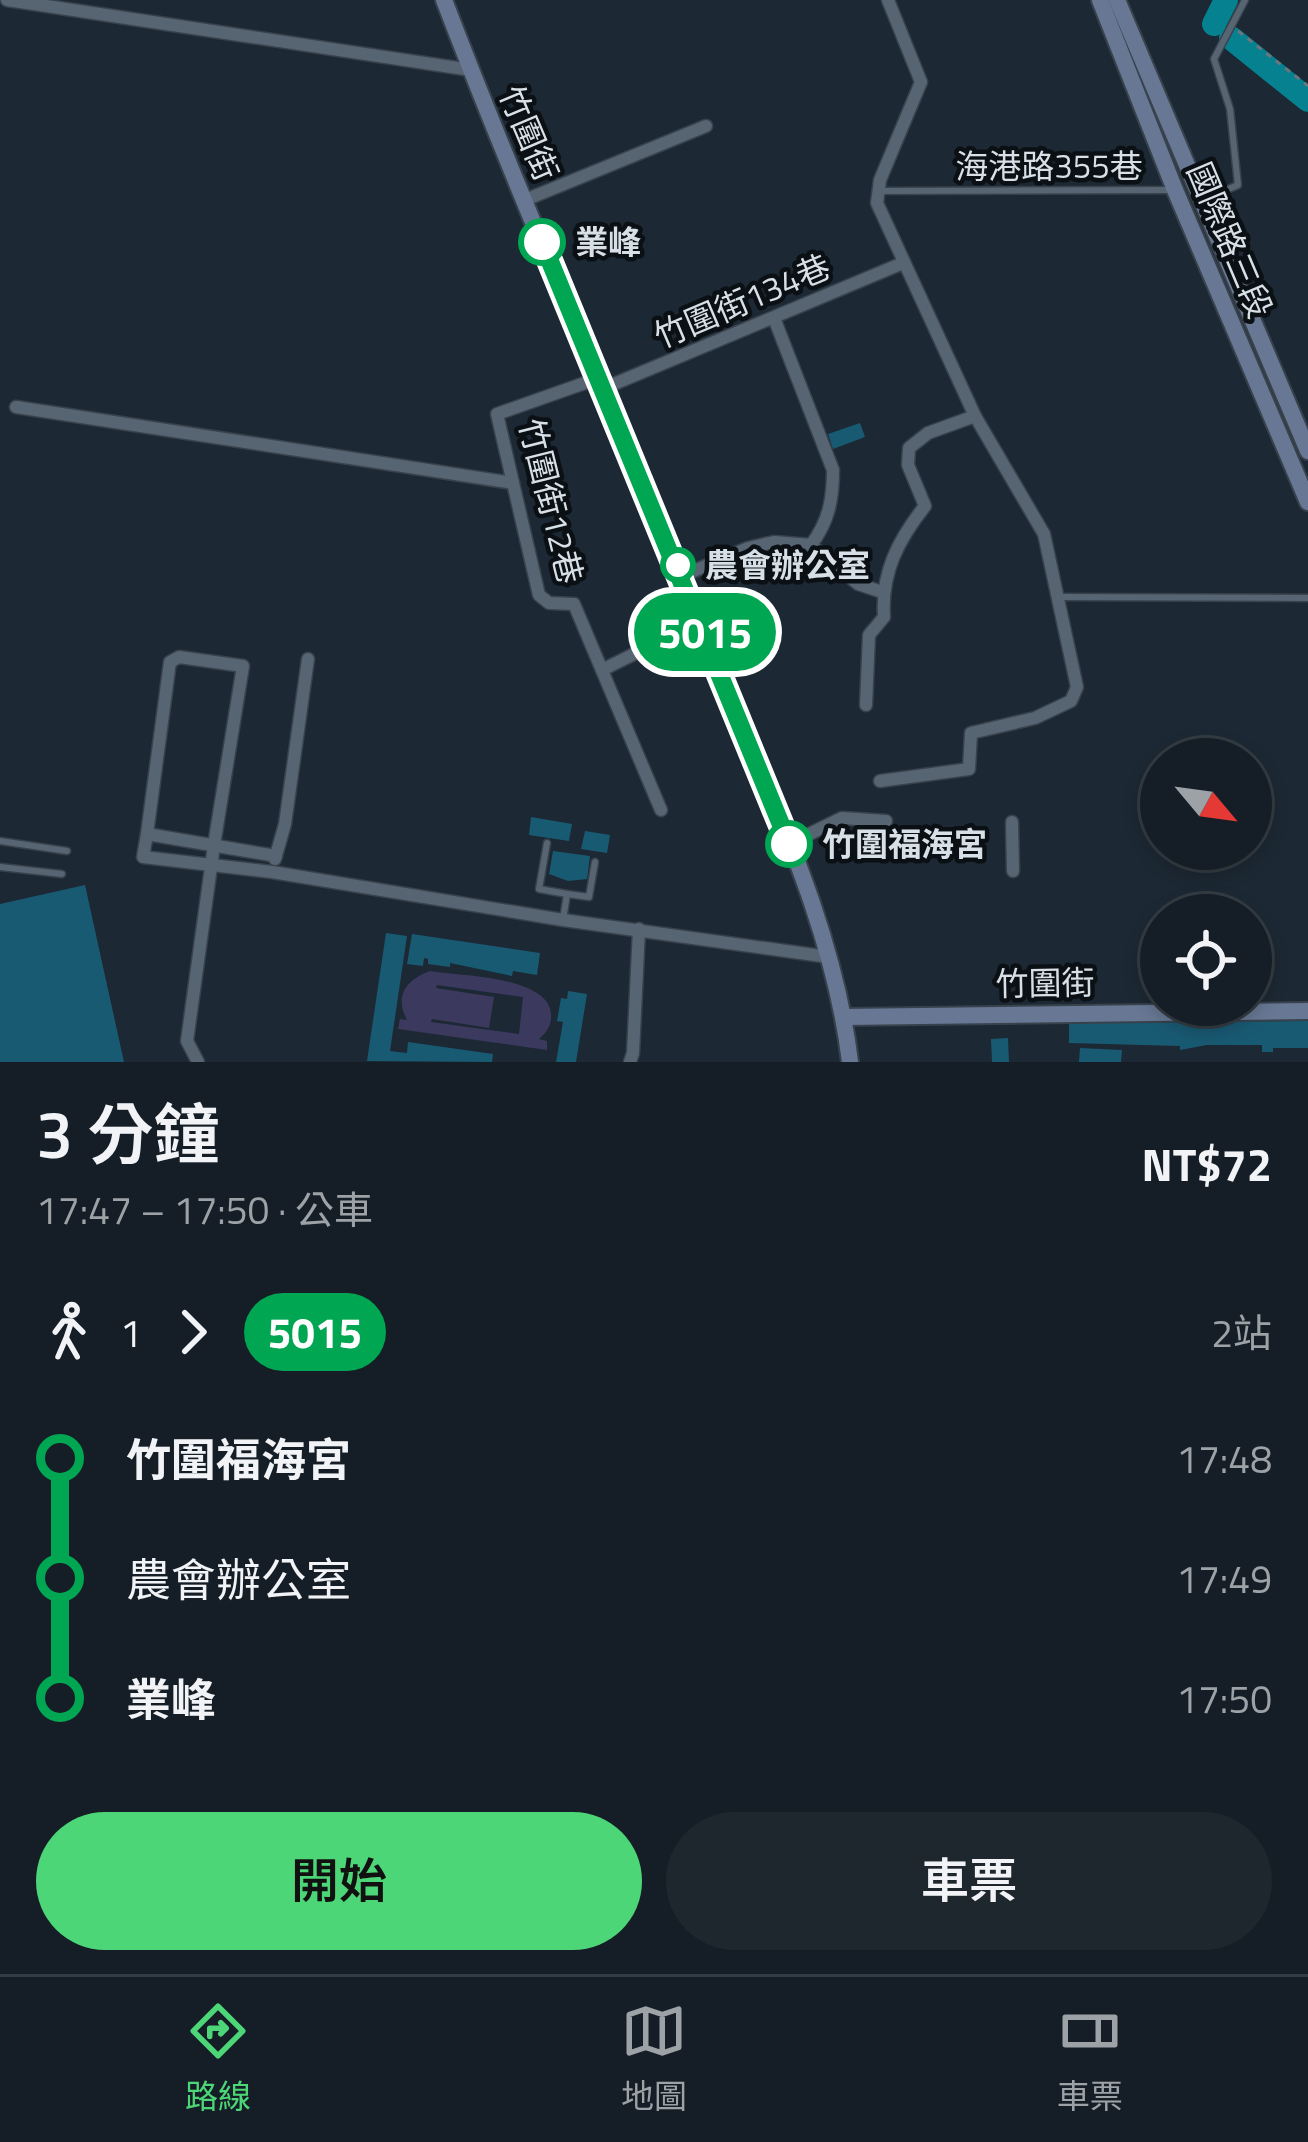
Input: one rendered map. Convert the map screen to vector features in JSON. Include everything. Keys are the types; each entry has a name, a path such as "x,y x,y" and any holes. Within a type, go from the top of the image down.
{"street":[{"path":"7,0 471,70"},
{"name":"竹圍街","path":"444,0 789,844 829,957 844,1017 1308,1011"},
{"path":"880,782 969,769 971,733 1035,718 1071,701 1077,687 1044,534 975,416 877,203 877,191 921,82 888,0"},
{"name":"國際路三段","path":"1100,0 1174,190 1308,502"},
{"name":"國際路三段","path":"1117,0 1308,451"},
{"path":"525,200 706,126"},
{"name":"竹圍街134巷","path":"601,384 903,263"},
{"path":"774,318 833,470 826,526 812,545"},
{"name":"竹圍街12巷","path":"601,384 497,413 539,595 549,603 574,604 661,810"},
{"path":"16,407 513,483"},
{"path":"866,705 869,635 884,617 882,592 902,536 925,506 908,465 910,448 928,433 975,416"},
{"path":"682,576 748,548 774,542 812,545 857,584 882,592"},
{"path":"602,670 700,621"},
{"path":"198,1062 187,1041 211,867 214,845 243,665 179,657 170,662 143,857 211,867 272,872 562,920 829,957"},
{"path":"272,872 285,824 308,659"},
{"path":"789,844 842,818 886,821"},
{"path":"1012,822 1013,871"},
{"path":"147,835 276,856"},
{"path":"630,1062 639,929"},
{"path":"844,1017 850,1062"}],"lane":[{"name":"海港路355巷","path":"877,191 1224,191 1238,185 1230,109 1214,58 1245,0"},
{"path":"1059,597 1308,598"},
{"path":"0,841 67,851"},
{"path":"547,843 539,889 590,897 595,862"},
{"path":"0,867 62,874"},
{"path":"562,920 567,893"}],"path":[{"path":"1232,26 1308,86"}],"shaded area":[{"path":"430,971 481,977 535,992 546,1001 551,1014 539,1039 547,1041 547,1050 398,1029 400,1019 407,1020 402,996","holes":["437,985 523,997 519,1034 431,1022 489,1028 494,997"]}],"building":[{"path":"860,423 865,437 833,449 828,434"},
{"path":"531,817 572,824 569,841 529,835"},
{"path":"585,831 610,835 607,853 581,849"},
{"path":"553,851 590,856 587,879 568,881 549,874"},
{"path":"85,885 124,1062 0,1062 0,904"},
{"path":"386,933 407,936 390,1051 407,1053 408,1042 493,1054 492,1062 367,1061"},
{"path":"412,934 540,953 537,975 428,964 424,958 423,966 407,964"},
{"path":"568,991 587,994 576,1062 556,1062 563,1022 557,1021 561,998 567,999"},
{"path":"1272,1021 1308,1021 1308,1048 1262,1052 1262,1045 1180,1050 1180,1046 1069,1043 1069,1022 1272,1026"},
{"path":"1008,1038 1009,1062 992,1062 991,1039"},
{"path":"1080,1048 1122,1050 1121,1062 1079,1062"}],"waterway":[{"path":"1214,24 1226,0"},
{"path":"1231,38 1308,100"}],"bus line":[{"name":"5015","path":"542,242 789,844"}],"place":[{"name":"業峰","path":"542,242"},
{"name":"農會辦公室","path":"678,565"},
{"name":"竹圍福海宮","path":"789,844"}]}
